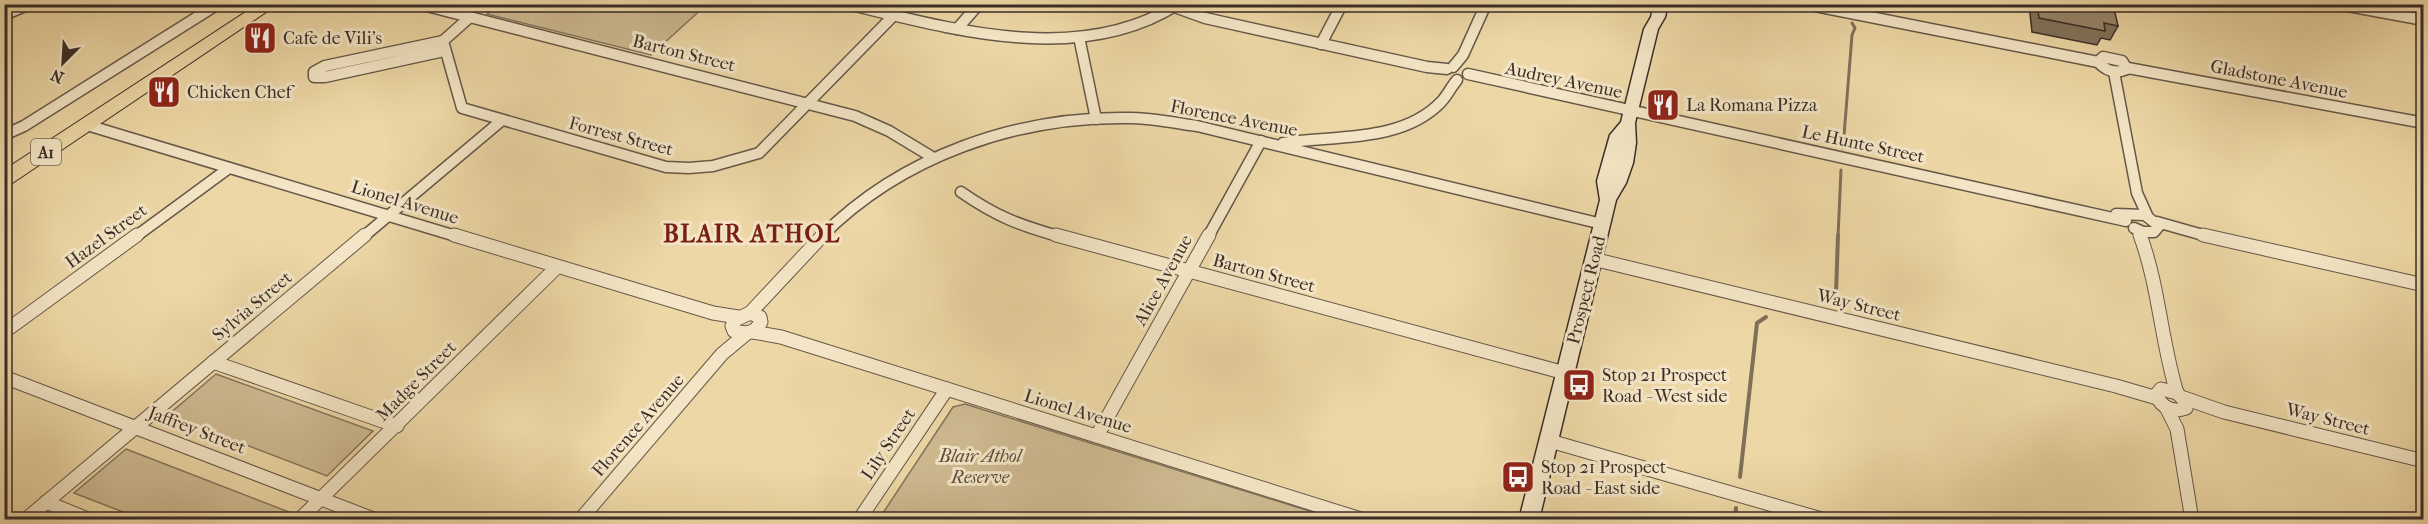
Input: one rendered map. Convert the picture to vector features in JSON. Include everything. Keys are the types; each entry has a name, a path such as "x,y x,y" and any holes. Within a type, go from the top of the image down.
{"highway":[{"name":"A1","path":"4,162 250,4"},
{"name":"A1","path":"4,179 270,4"}],"main road":[{"name":"Prospect Road","path":"1651,4 1648,14 1651,29"},
{"name":"Prospect Road","path":"1529,519 1608,200 1618,187 1630,138 1629,118 1651,29 1658,17 1661,4"}],"street":[{"path":"4,15 30,4"},
{"path":"4,135 24,126 218,4"},
{"name":"Barton Street","path":"418,4 864,120 889,131 932,157"},
{"path":"847,4 1001,38 1079,37 1129,26 1173,5"},
{"path":"957,29 979,4"},
{"path":"1321,44 1342,4"},
{"path":"1276,144 1336,138 1398,127 1417,119 1439,104 1448,92 1485,4"},
{"path":"1805,4 2098,62 2103,68 2114,72 2125,71 2128,68"},
{"path":"2337,4 2424,20"},
{"name":"Audrey Avenue","path":"1173,5 1204,18 1490,81 1629,118"},
{"name":"Forrest Street","path":"444,46 462,108 666,167 686,170 745,159 759,153 894,15"},
{"path":"444,46 325,66 314,72 314,77 325,77 444,46 470,17"},
{"path":"1079,37 1096,119"},
{"name":"Gladstone Avenue","path":"2098,62 2100,58 2112,57 2122,61 2128,68 2424,123"},
{"path":"2114,72 2167,365 2182,402 2177,429"},
{"name":"Florence Avenue","path":"580,519 825,233 873,192 932,157 980,140 1028,127 1096,119 1131,118 1197,126 1602,224"},
{"name":"Le Hunte Street","path":"1629,118 2142,222 2424,285"},
{"name":"Sylvia Street","path":"25,519 501,120"},
{"name":"Lionel Avenue","path":"87,125 713,313 781,337 1364,519"},
{"name":"Alice Avenue","path":"1097,436 1262,141"},
{"name":"Hazel Street","path":"4,332 229,168"},
{"name":"Barton Street","path":"961,192 992,213 1022,226 1565,374"},
{"name":"Way Street","path":"1593,259 2424,461"},
{"name":"Madge Street","path":"299,519 397,426 557,267"},
{"path":"213,362 397,426"},
{"path":"2167,365 2160,397 2177,429 2192,519"},
{"name":"Jaffrey Street","path":"4,376 376,519"},
{"name":"Lily Street","path":"859,519 947,389"},
{"path":"1550,441 1825,519"},
{"path":"46,502 90,519"}],"green space":[{"path":"501,4 706,5 651,55 487,14"},
{"path":"216,374 373,431 327,476 168,415"},
{"name":"Blair Athol Reserve","path":"965,404 1335,519 879,519 953,407"},
{"path":"126,449 289,512 281,519 141,519 74,493"}],"building":[{"path":"2037,4 2100,4 2100,6 2114,8 2118,26 2104,23 2105,31 2039,18"}],"waterway":[{"path":"1843,148 1852,35 1855,28 1852,23"},
{"path":"1838,237 1841,170"},
{"path":"1830,299 1836,294 1838,235"},
{"path":"1740,477 1757,323 1766,317"},
{"path":"1735,520 1736,508"}],"place":[{"name":"Cafe de Vili's","path":"260,38"},
{"name":"Chicken Chef","path":"164,92"},
{"name":"La Romana Pizza","path":"1663,105"},
{"name":"Stop 21 Prospect Road - West side","path":"1579,385"},
{"name":"Stop 21 Prospect Road - East side","path":"1518,477"}],"district":[{"name":"BLAIR ATHOL","path":"752,234"}]}
